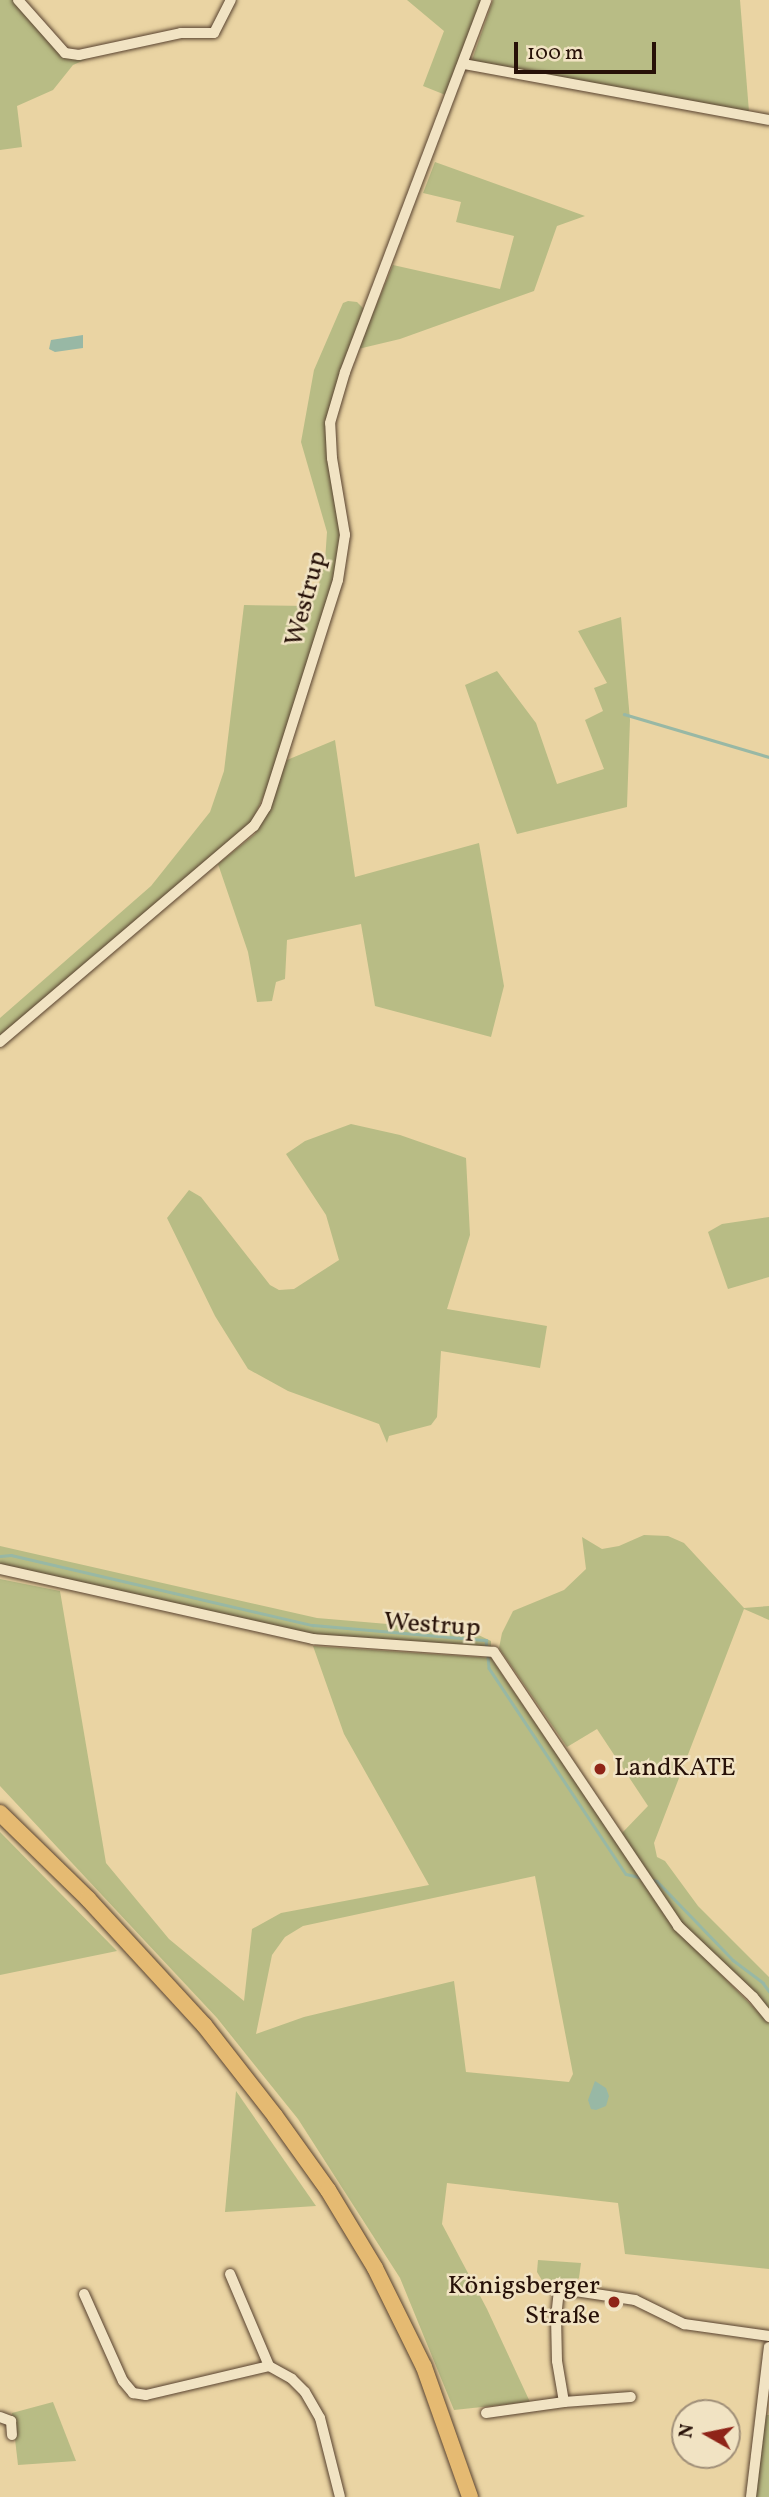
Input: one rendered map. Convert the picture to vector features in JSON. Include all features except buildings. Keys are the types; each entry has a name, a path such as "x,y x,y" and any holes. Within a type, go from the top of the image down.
{"main road":[{"path":"0,1813 88,1899 204,2025 328,2190 375,2268 419,2356 443,2412 470,2497"}],"street":[{"path":"18,0 65,53 79,55 181,33 214,33 231,0"},
{"name":"Westrup","path":"0,1042 254,826 266,807 338,580 345,536 332,458 330,423 345,372 464,64 486,0"},
{"path":"464,64 769,120"},
{"name":"Westrup","path":"0,1569 313,1639 494,1651 678,1926 753,1997 769,2017"},
{"path":"230,2274 269,2366 292,2379 313,2404 326,2431 340,2497"},
{"path":"564,2402 557,2361 556,2318 559,2291 562,2289 635,2300 684,2324 769,2336"},
{"path":"84,2294 123,2381 133,2393 146,2395 269,2366"},
{"path":"751,2497 769,2347"},
{"path":"486,2413 564,2402 631,2397"},
{"path":"0,2417 11,2421 12,2435"}],"green space":[{"path":"0,0 17,0 63,56 89,58 73,65 53,90 17,106 22,147 0,150"},
{"path":"407,0 483,0 448,96 423,86 444,31"},
{"path":"493,0 740,0 749,112 471,63"},
{"path":"435,162 585,216 557,226 534,291 400,339 358,349 393,265 500,289 514,236 456,222 461,202 423,193"},
{"path":"357,302 366,311 327,424 343,536 336,579 270,782 249,828 0,1039 0,1018 151,886 210,812 224,771 244,605 309,606 317,591 325,561 327,532 301,442 314,370 343,303"},
{"path":"621,617 630,720 627,807 517,834 465,685 497,671 536,723 557,784 604,769 585,720 603,711 594,688 607,683 578,631"},
{"path":"335,740 355,877 479,843 504,986 491,1037 375,1006 361,924 287,940 285,979 276,982 272,1001 257,1002 248,952 218,864 255,834 287,760"},
{"path":"351,1124 400,1135 466,1158 470,1235 447,1309 547,1326 540,1368 441,1351 437,1417 431,1425 389,1436 387,1443 379,1424 288,1391 248,1369 215,1316 167,1218 189,1190 201,1197 270,1285 279,1290 294,1289 339,1260 326,1215 286,1154 305,1141"},
{"path":"769,1217 769,1277 728,1289 708,1232 722,1224"},
{"path":"644,1535 668,1536 684,1543 744,1608 769,1606 769,1620 744,1609 654,1843 657,1857 665,1861 698,1906 769,1977 769,2009 680,1921 647,1876 622,1833 648,1806 597,1729 567,1747 499,1648 502,1633 513,1611 564,1590 586,1569 582,1537 602,1549 619,1546"},
{"path":"0,1546 317,1618 470,1631 491,1641 491,1649 313,1637 0,1567"},
{"path":"0,1579 60,1591 106,1863 169,1939 244,2001 252,1929 281,1913 429,1885 344,1734 313,1646 491,1658 674,1927 769,2023 769,2269 625,2254 618,2203 447,2183 442,2224 487,2309 530,2402 454,2410 400,2278 298,2119 217,2018 0,1786","holes":["535,1876 573,2074 569,2082 466,2072 454,1981 304,2017 256,2034 272,1955 285,1937 303,1926"]},
{"path":"0,1832 117,1951 0,1975"},
{"path":"236,2091 316,2206 225,2212"},
{"path":"538,2260 581,2263 579,2278 571,2285 543,2282 537,2272"},
{"path":"53,2402 76,2461 18,2465 12,2413"},
{"path":"765,2415 769,2415 769,2497 755,2497"}],"shaded area":[{"path":"83,335 83,348 55,352 49,349 51,340"},
{"path":"595,2081 606,2088 609,2096 606,2106 596,2110 591,2109 588,2100"}],"waterway":[{"path":"624,714 769,757"},
{"path":"0,1556 11,1555 313,1625 486,1640 487,1649"},
{"path":"488,1656 489,1668 626,1874 639,1877"},
{"path":"652,1880 657,1881 733,1960 763,1983 769,1991"}],"place":[{"name":"LandKATE","path":"600,1769"},
{"name":"Königsberger Straße","path":"614,2302"}]}
